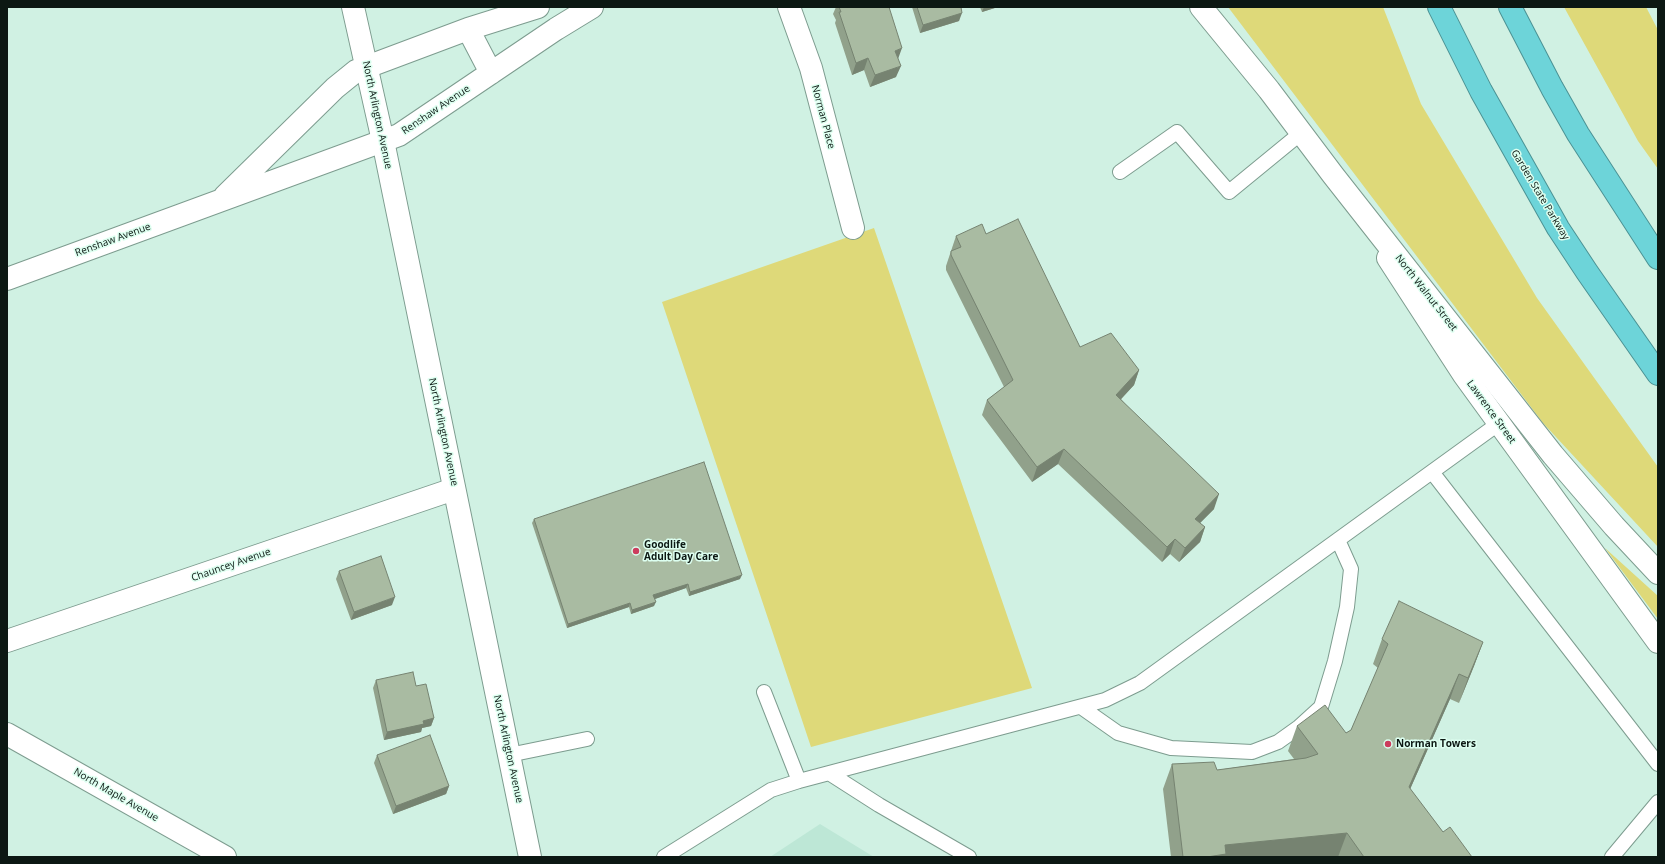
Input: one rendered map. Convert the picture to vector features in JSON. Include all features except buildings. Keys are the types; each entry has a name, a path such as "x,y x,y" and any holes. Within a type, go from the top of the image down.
{"highway":[{"name":"Garden State Parkway","path":"1438,7 1480,91 1558,228 1599,291 1658,374"},
{"path":"1510,7 1552,88 1578,134 1658,258"}],"street":[{"name":"North Arlington Avenue","path":"353,7 383,141 530,857"},
{"name":"Renshaw Avenue","path":"220,201 335,88 356,70 468,29 538,7"},
{"name":"Renshaw Avenue","path":"7,279 383,141 410,128 492,72 592,7"},
{"name":"Norman Place","path":"789,7 811,68 853,228"},
{"name":"North Walnut Street","path":"1201,7 1301,132 1333,175 1553,455 1614,526 1658,573"},
{"path":"468,29 492,72"},
{"name":"Lawrence Street","path":"1333,175 1464,375 1498,424 1658,642"},
{"name":"Chauncey Avenue","path":"7,641 454,489"},
{"name":"North Maple Avenue","path":"7,734 225,857"}],"lane":[{"path":"1120,172 1178,132 1229,192 1301,132"},
{"path":"664,857 771,790 799,781 1081,707 1105,700 1140,683 1498,424"},
{"path":"1432,472 1658,764"},
{"path":"1081,707 1118,733 1171,748 1252,752 1278,742 1299,727 1321,707 1335,661 1347,607 1351,569 1338,540"},
{"path":"764,692 799,781"},
{"path":"509,755 587,739"},
{"path":"829,773 879,805 969,857"},
{"path":"1612,857 1658,802"}],"shaded area":[{"path":"1228,7 1383,7 1421,104 1537,298 1658,467 1658,547 1543,423"},
{"path":"1564,7 1646,7 1658,30 1658,169 1638,141"},
{"path":"874,228 1032,688 811,747 662,302"},
{"path":"1605,548 1658,596 1658,619"},
{"path":"820,824 874,857 770,857"}],"place":[{"name":"Goodlife Adult Day Care","path":"636,551"},
{"name":"Norman Towers","path":"1388,744"}]}
